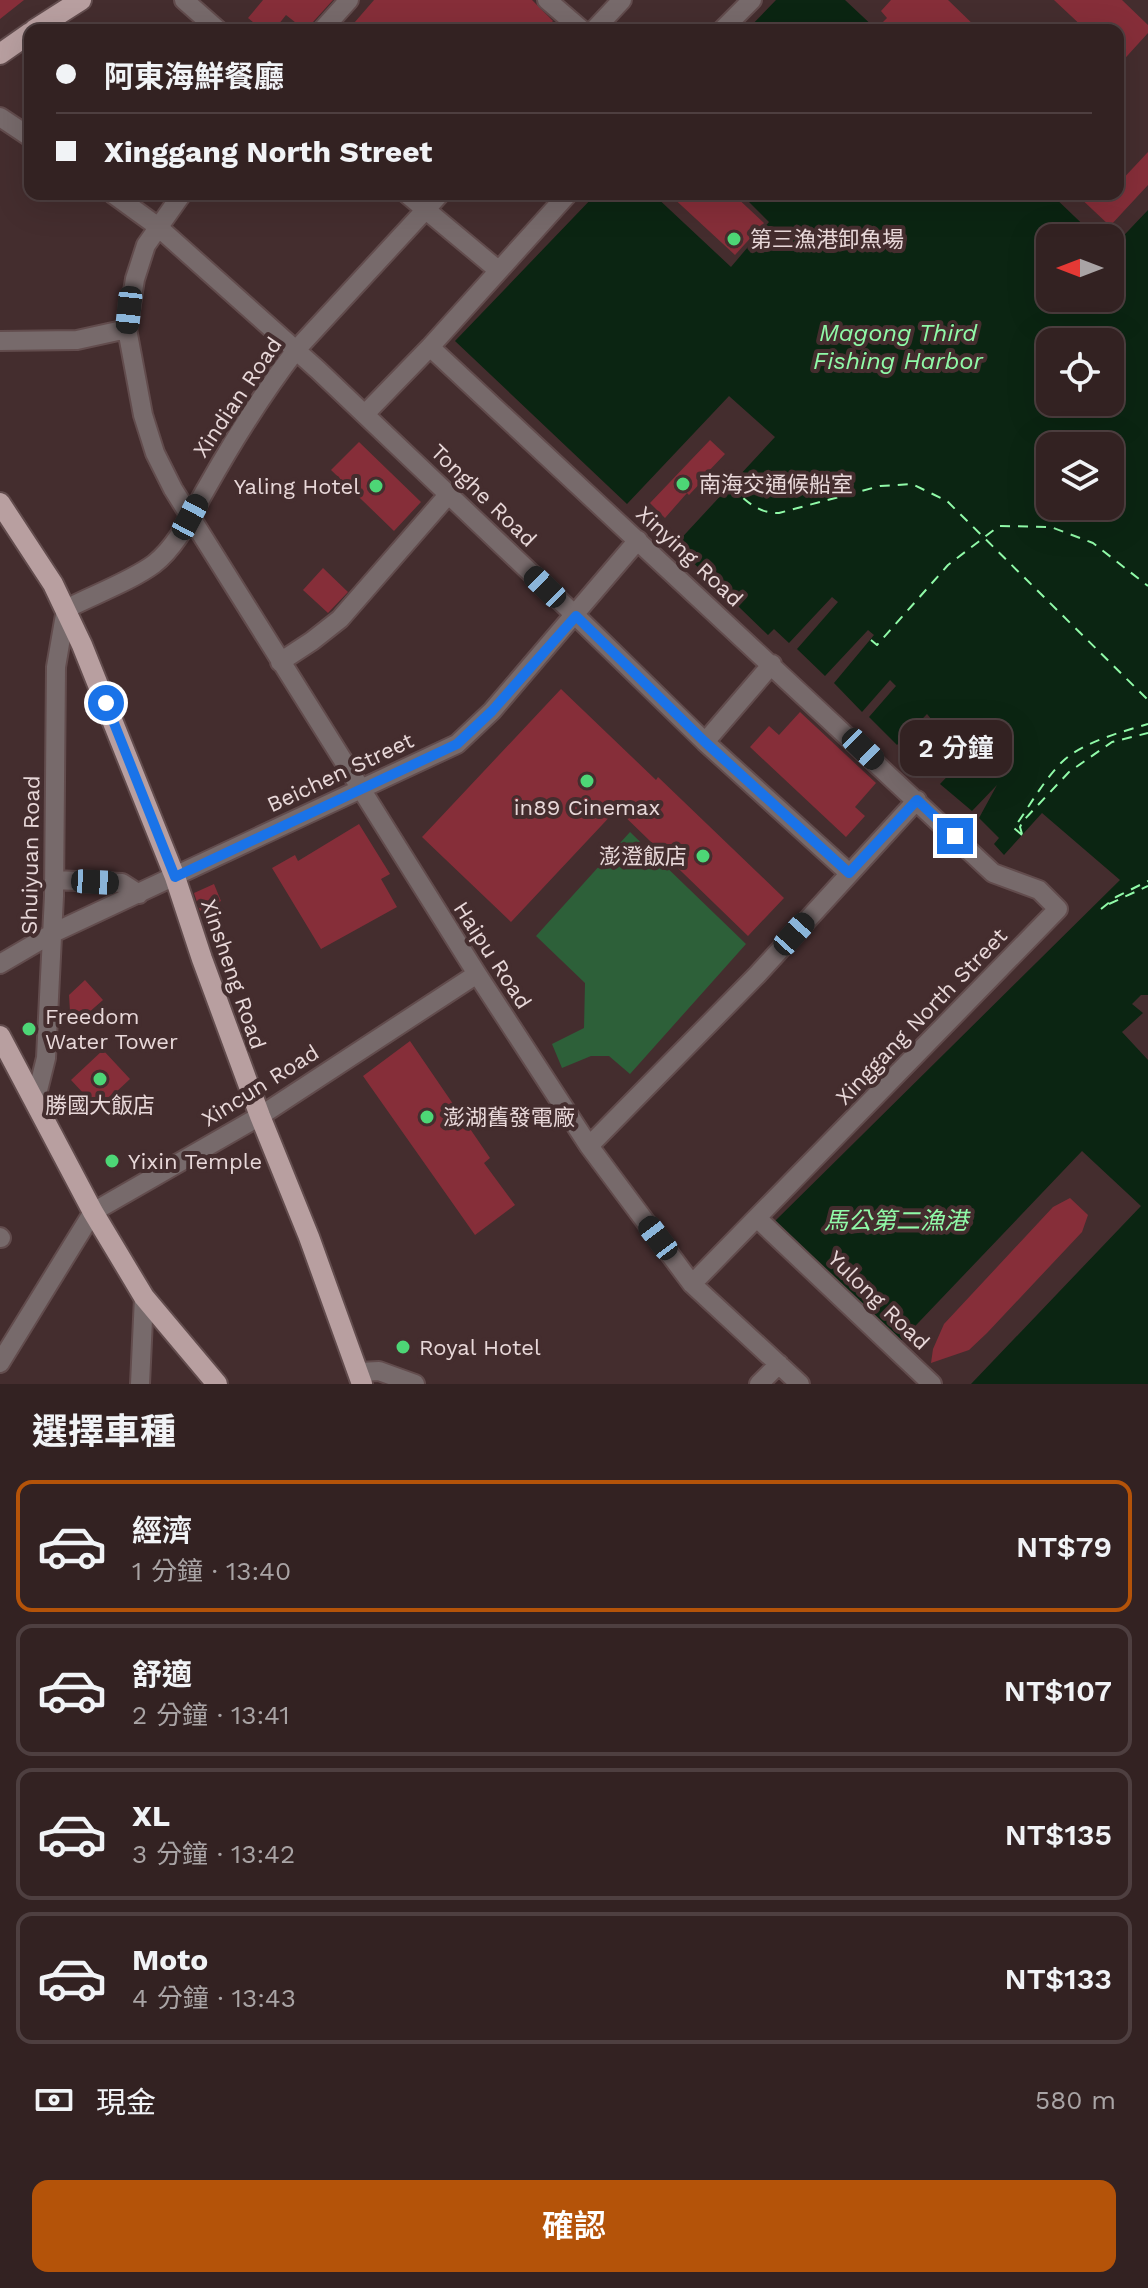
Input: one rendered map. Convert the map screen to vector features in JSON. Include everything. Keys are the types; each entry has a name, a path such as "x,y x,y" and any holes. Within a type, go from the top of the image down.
{"main road":[{"path":"43,24 81,0"},
{"path":"0,54 24,37"},
{"name":"Xinsheng Road","path":"0,503 66,609 175,877 260,1116 361,1378"},
{"path":"0,1036 93,1212 144,1297 217,1384"}],"street":[{"path":"184,0 211,24"},
{"path":"327,24 349,0"},
{"path":"547,0 575,24"},
{"path":"600,24 622,0"},
{"path":"728,24 752,0"},
{"path":"0,117 24,133"},
{"name":"Tonghe Road","path":"121,200 157,226 296,350 705,742 849,873"},
{"path":"0,341 77,340 127,329 146,245 177,200"},
{"path":"414,200 498,270"},
{"name":"Xindian Road","path":"66,609 152,565 166,552 262,398 296,350 434,200"},
{"path":"365,414 562,200"},
{"name":"Haipu Road","path":"127,329 138,393 155,453 173,489 477,974 589,1146 692,1284 800,1384"},
{"name":"Xinying Road","path":"430,347 917,800"},
{"path":"280,662 340,619 448,495"},
{"name":"Beichen Street","path":"0,964 53,933 457,744 492,711 638,540"},
{"name":"Shuiyuan Road","path":"35,1102 46,1058 53,933 56,667 66,609"},
{"path":"705,742 772,664"},
{"path":"589,1146 757,975 917,800"},
{"name":"Xinggang North Street","path":"692,1284 1058,909 1039,890 993,873 917,800"},
{"path":"54,880 122,883 139,894"},
{"name":"Xincun Road","path":"0,1363 93,1212 260,1116 477,974"},
{"name":"Yulong Road","path":"758,1219 932,1384"},
{"path":"140,1384 144,1297"},
{"path":"759,1384 779,1364"},
{"path":"361,1378 379,1371 415,1384"}],"green space":[{"path":"630,832 746,944 630,1074 609,1056 591,1056 562,1068 552,1044 584,1028 585,983 536,936"}],"water":[{"path":"776,0 845,0 871,24 753,24"},
{"name":"Magong Third Fishing Harbor","path":"590,200 659,200 731,267 769,222 747,200 1057,200 1082,224 1036,224 1036,312 1124,312 1124,235 1148,210 1148,995 1141,995 1132,1004 1143,1013 1122,1032 1148,1060 1148,1384 971,1384 1141,1206 1082,1151 899,1343 774,1222 1120,880 1042,813 1004,855 994,844 999,838 979,818 997,785 972,811 940,784 970,753 961,746 934,778 904,750 932,720 927,714 897,745 869,717 896,686 890,680 862,712 834,683 874,635 868,630 825,676 797,649 838,602 832,597 789,643 774,629 768,635 675,545 775,437 729,396 627,504 455,341"}],"building":[{"path":"0,0 24,0 0,19"},
{"path":"263,0 333,0 312,24 297,24 286,15 279,24 256,24 248,18"},
{"path":"374,0 532,0 553,21 550,24 353,24"},
{"path":"891,0 948,0 973,24 885,24 883,22 887,18 881,11"},
{"path":"1054,0 1122,0 1148,25 1148,33 1124,59 1124,24 1080,24"},
{"path":"1148,152 1148,185 1112,224 1108,224 1082,200 1124,200 1124,178"},
{"name":"第三漁港卸魚場","path":"675,200 739,200 764,223 735,255"},
{"name":"南海交通候船室","path":"710,440 725,454 665,518 650,503"},
{"name":"Yaling Hotel","path":"359,442 421,502 394,531 331,470"},
{"path":"323,568 348,592 328,613 303,590"},
{"path":"561,689 784,898 748,936 617,809 511,922 422,837"},
{"path":"800,712 876,783 855,807 865,816 846,837 750,747 769,726 779,735"},
{"path":"359,824 390,874 381,879 397,907 321,949 272,868 295,855 298,861"},
{"path":"214,884 221,901 200,911 194,893"},
{"path":"85,980 103,1000 71,1028 69,995"},
{"name":"澎湖舊發電廠","path":"410,1041 490,1158 484,1163 515,1205 475,1235 363,1076"},
{"name":"勝國大飯店","path":"103,1050 130,1079 98,1109 71,1080"},
{"path":"1070,1198 1088,1215 1082,1232 969,1350 931,1363 933,1349 944,1324 1053,1207"}],"ferry route":[{"path":"730,486 752,505 779,513 880,486 912,484 947,501 1148,700"},
{"path":"871,640 877,645 948,565 999,526 1051,527 1093,543 1148,586"},
{"path":"1022,835 1014,828 1062,762 1091,743 1148,724"},
{"path":"1022,834 1020,827 1023,821 1069,772 1112,742 1148,733"},
{"path":"1101,909 1116,897 1148,881"},
{"path":"1109,904 1148,886"}],"place":[{"name":"第三漁港卸魚場","path":"734,239"},
{"name":"南海交通候船室","path":"683,484"},
{"name":"Yaling Hotel","path":"376,486"},
{"name":"in89 Cinemax","path":"587,781"},
{"name":"澎澄飯店","path":"703,856"},
{"name":"Freedom Water Tower","path":"29,1029"},
{"name":"勝國大飯店","path":"100,1079"},
{"name":"澎湖舊發電廠","path":"427,1117"},
{"name":"Yixin Temple","path":"112,1161"},
{"name":"Royal Hotel","path":"403,1347"}],"route":[{"path":"106,703 175,877 457,744 492,711 576,616 705,742 849,873 917,800 955,836"}],"water label":[{"name":"馬公第二漁港","path":"896,1221"}]}
